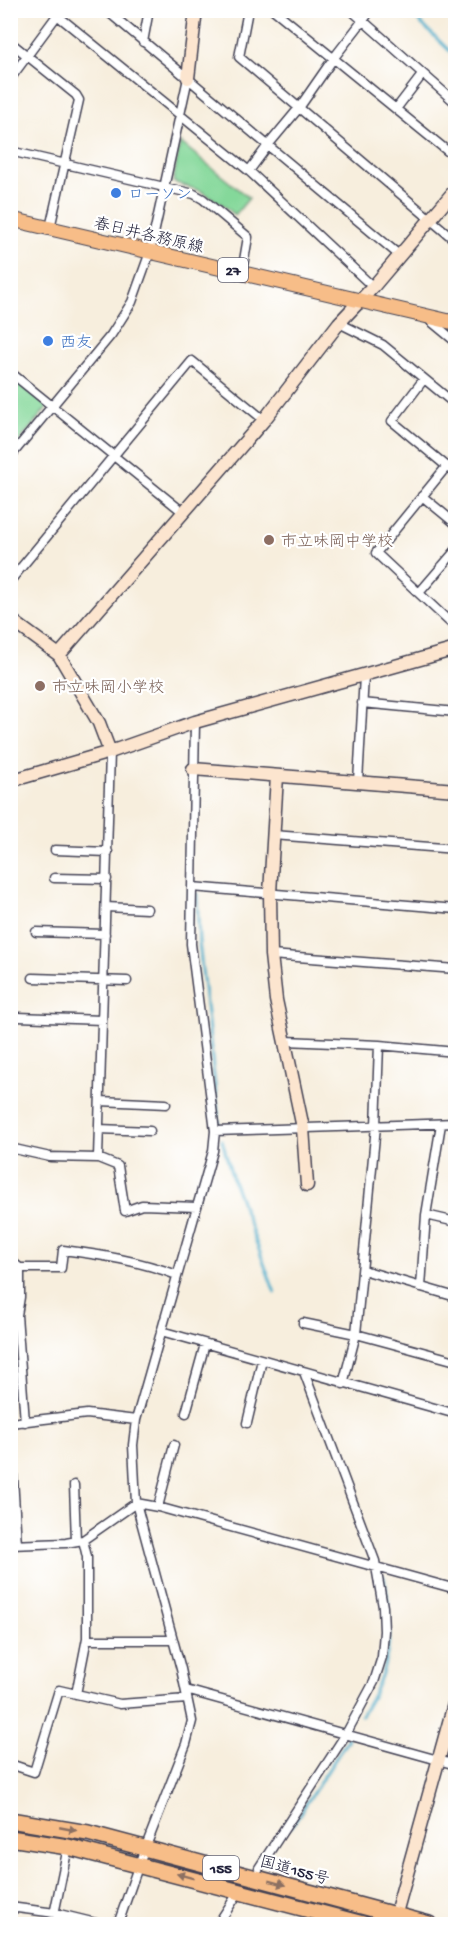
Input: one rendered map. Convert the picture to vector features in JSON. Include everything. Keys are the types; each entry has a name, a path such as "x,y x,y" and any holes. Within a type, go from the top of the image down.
{"highway":[{"name":"国道155号","path":"10,1820 88,1833 394,1920 429,1924"},
{"name":"155","path":"10,1838 68,1847 139,1864 363,1924"}],"main road":[{"name":"春日井各務原線","path":"10,219 456,323"}],"street":[{"path":"106,10 399,255"},
{"path":"143,42 149,10"},
{"path":"10,458 111,336 139,287 150,252 188,78 196,10"},
{"path":"248,10 239,57 456,241"},
{"path":"274,10 456,158"},
{"path":"351,10 456,103"},
{"path":"249,171 299,108 371,10"},
{"path":"10,79 59,13 249,171 373,287"},
{"path":"10,42 76,95 79,100 50,228"},
{"path":"396,109 422,75"},
{"path":"10,151 194,194 247,236 249,242 242,272"},
{"path":"59,655 264,420 339,323 373,287 456,189"},
{"path":"424,316 456,342"},
{"path":"339,323 383,345 456,405"},
{"path":"10,581 192,361 264,420"},
{"path":"10,372 183,512"},
{"path":"424,379 392,422 456,474"},
{"path":"447,466 376,553 456,628"},
{"path":"422,496 456,524"},
{"path":"419,593 454,557"},
{"path":"10,619 59,655 99,723 110,752 98,1158"},
{"path":"10,781 110,752 195,722 456,649"},
{"path":"358,782 364,676"},
{"path":"362,703 456,712"},
{"path":"118,1924 186,1744 192,1721 187,1694 136,1503 133,1445 136,1420 213,1151 215,1131 191,944 195,722"},
{"path":"194,769 456,790"},
{"path":"277,776 270,892 271,955 276,1000 303,1128 308,1185"},
{"path":"273,835 456,849"},
{"path":"55,850 108,852"},
{"path":"54,878 107,879"},
{"path":"192,887 456,909"},
{"path":"106,907 147,909"},
{"path":"36,932 105,934"},
{"path":"271,955 456,969"},
{"path":"33,978 128,981"},
{"path":"18,1017 102,1020"},
{"path":"286,1041 379,1045 456,1052"},
{"path":"343,1384 356,1334 363,1270 376,1126 379,1045"},
{"path":"99,1101 166,1104"},
{"path":"215,1131 456,1123"},
{"path":"421,1287 426,1215 441,1124"},
{"path":"99,1129 150,1131"},
{"path":"10,1148 50,1157 98,1158 118,1166 125,1211 141,1205 197,1207"},
{"path":"426,1215 456,1222"},
{"path":"10,1260 20,1268 62,1268 63,1250 128,1260 177,1275"},
{"path":"20,1268 20,1297 17,1315 25,1422"},
{"path":"363,1270 456,1297"},
{"path":"303,1323 356,1334 456,1361"},
{"path":"161,1331 456,1414"},
{"path":"186,1413 205,1344"},
{"path":"247,1423 262,1360"},
{"path":"259,1868 346,1734 374,1682 382,1657 383,1607 376,1568 304,1372"},
{"path":"136,1420 87,1414 10,1424 13,1546 80,1540 136,1503 158,1507 456,1589"},
{"path":"158,1507 174,1445"},
{"path":"74,1485 80,1540 87,1557 87,1640 76,1694"},
{"path":"87,1640 172,1640"},
{"path":"10,1764 34,1772 59,1690 120,1704 187,1694 346,1734 456,1765"},
{"path":"394,1920 456,1697"},
{"path":"52,1924 68,1847"},
{"path":"218,1924 240,1890"},
{"path":"10,1907 55,1913 100,1924"}],"green space":[{"path":"180,142 249,198 235,215 201,191 173,182"},
{"path":"10,376 48,406 18,443 11,437"}],"waterway":[{"path":"407,10 456,57"},
{"path":"197,894 199,942 220,1130"},
{"path":"222,1140 233,1180 275,1293"},
{"path":"361,1715 379,1682 388,1649 389,1614 384,1577"},
{"path":"291,1827 347,1741 348,1736"}],"place":[{"name":"ローソン","path":"116,193"},
{"name":"西友","path":"48,341"},
{"name":"市立味岡中学校","path":"269,540"},
{"name":"市立味岡小学校","path":"40,686"}]}
